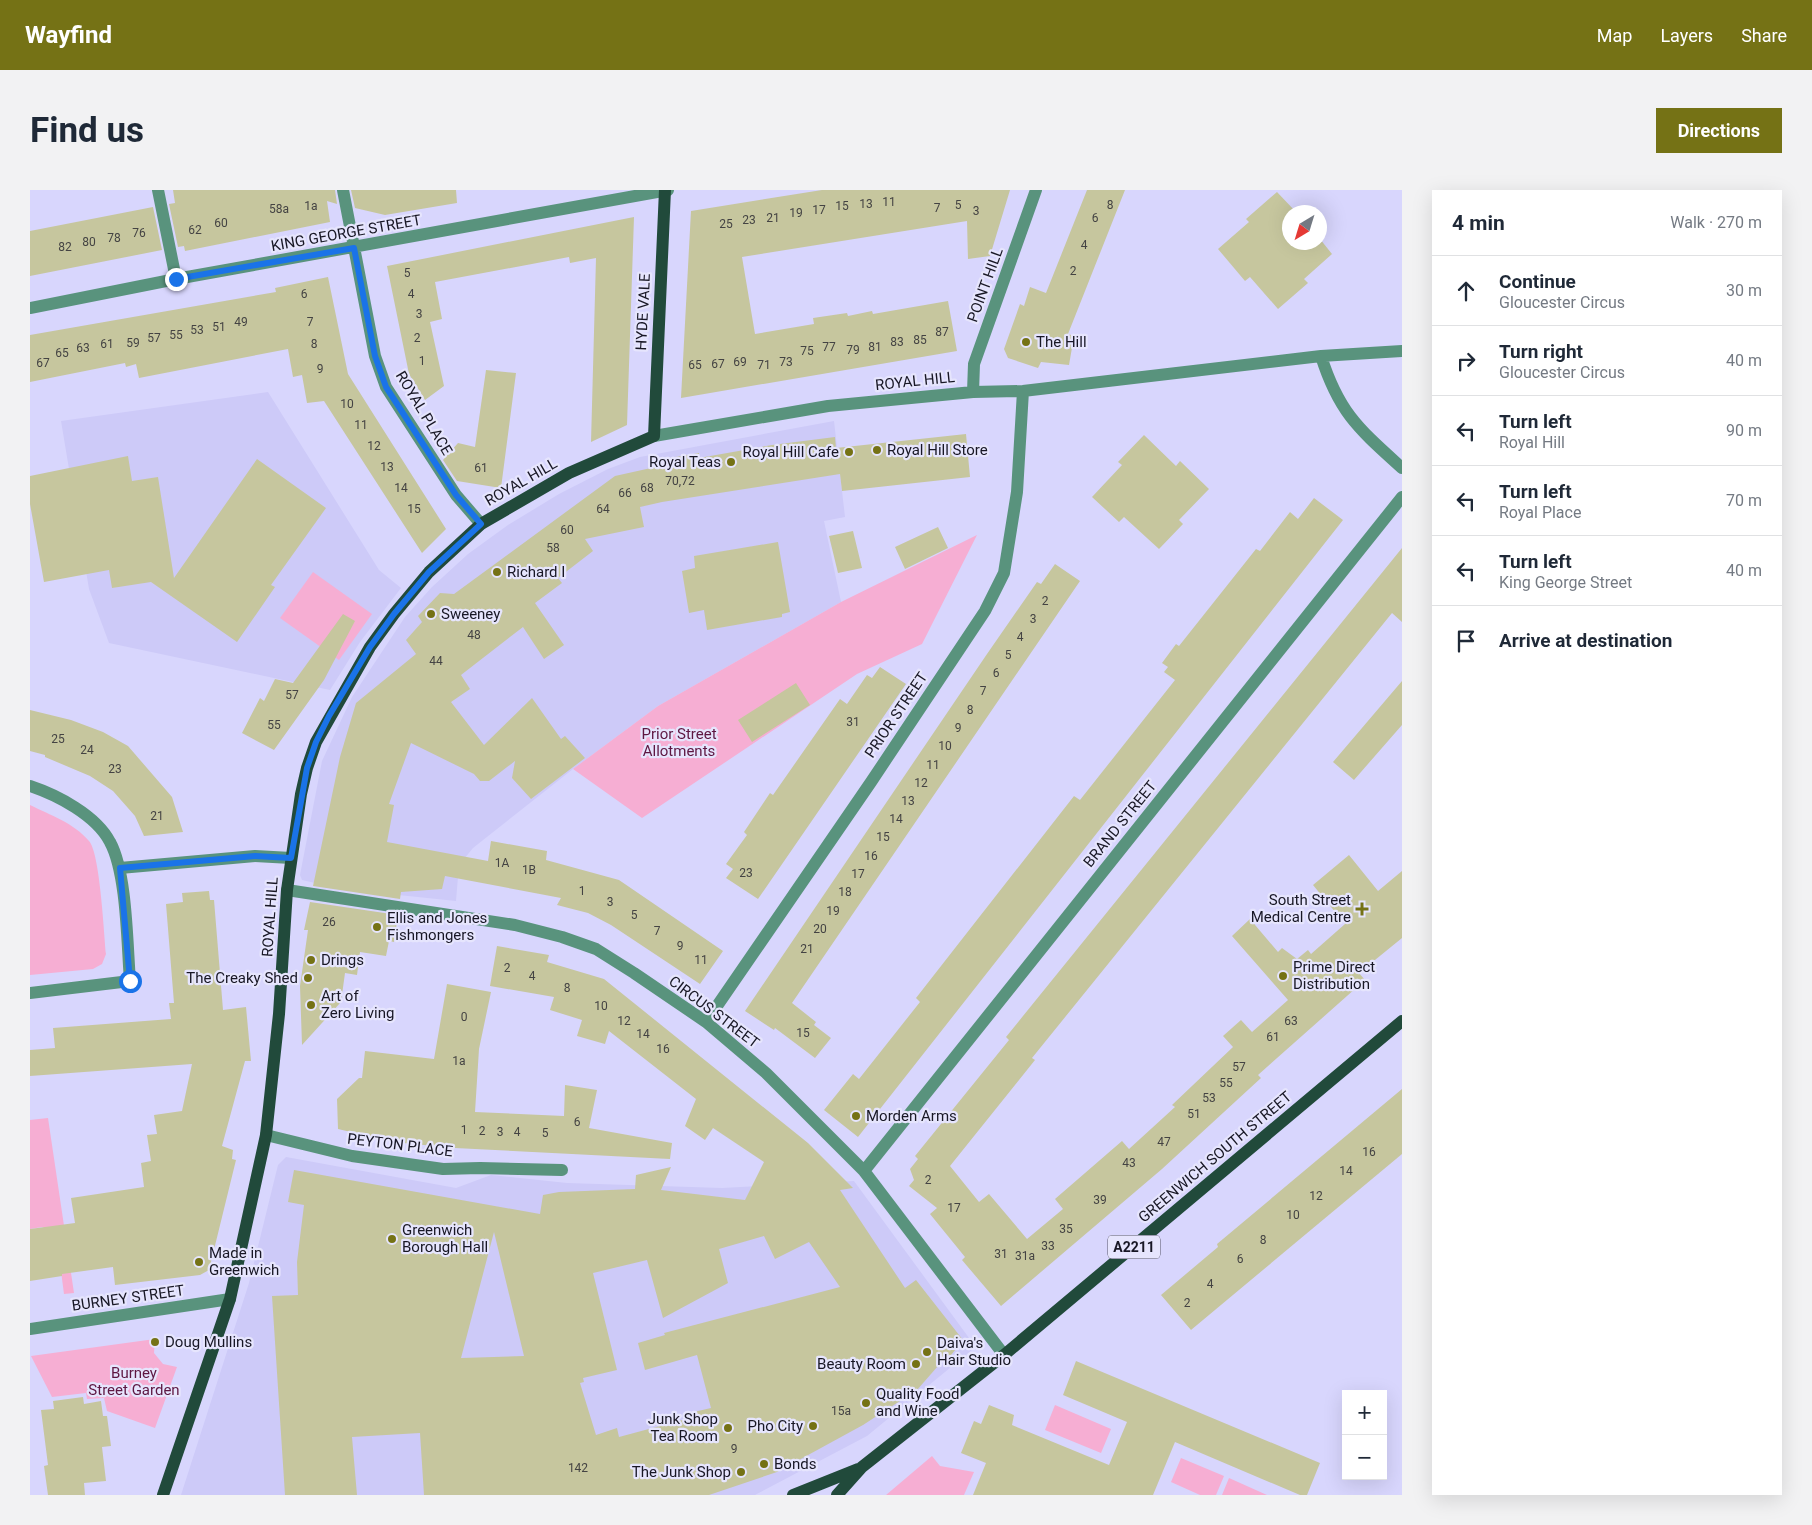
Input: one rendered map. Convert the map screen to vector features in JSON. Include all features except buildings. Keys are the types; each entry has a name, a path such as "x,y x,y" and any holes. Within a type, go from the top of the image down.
{"main road":[{"name":"HYDE VALE","path":"654,436 666,190"},
{"name":"ROYAL HILL","path":"163,1495 230,1299 266,1135 279,1014 287,890 291,858 307,768 316,742 329,716 370,647 394,614 429,572 481,524 569,473 654,436"},
{"name":"GREENWICH SOUTH STREET","path":"837,1495 862,1467 1004,1354 1402,1022"},
{"name":"GREENWICH SOUTH STREET","path":"793,1495 862,1467"}],"street":[{"path":"158,190 176,279"},
{"name":"ROYAL PLACE","path":"343,190 375,356 386,387 456,495 481,524"},
{"name":"KING GEORGE STREET","path":"30,308 176,279 666,190"},
{"name":"POINT HILL","path":"973,392 974,364 1036,190"},
{"name":"ROYAL HILL","path":"654,436 828,406 973,392 1023,391 1321,356 1402,351"},
{"path":"1321,356 1331,384 1345,412 1366,435 1402,468"},
{"name":"PRIOR STREET","path":"706,1022 980,619 1004,573 1017,492 1023,391"},
{"name":"BRAND STREET","path":"864,1171 1402,498"},
{"path":"30,786 47,792 81,810 110,841 120,868 130,981 30,993"},
{"path":"120,868 255,856 291,858"},
{"name":"CIRCUS STREET","path":"287,890 506,923 562,936 596,949 706,1022 766,1073 864,1171 1004,1354"},
{"name":"PEYTON PLACE","path":"266,1135 352,1156 443,1169 562,1170"},
{"name":"BURNEY STREET","path":"30,1329 230,1299"}],"shaded area":[{"path":"268,392 379,570 401,588 360,642 330,690 109,643 89,589 61,421"},
{"path":"834,421 845,517 824,521 841,602 658,706 573,769 473,848 459,865 456,901 341,889 302,880 300,875 322,761 352,697 405,617 432,587 468,554 508,525 559,494 608,469 640,457"},
{"path":"286,1157 456,1188 491,1175 567,1183 722,1188 854,1181 972,1342 973,1349 867,1436 755,1495 181,1495 249,1283 278,1165"}],"green space":[{"name":"Prior Street Allotments","path":"977,535 922,644 857,674 642,818 573,769 658,706 841,602"},
{"path":"313,572 372,614 339,660 280,618"},
{"path":"30,805 76,829 89,841 93,848 99,876 106,954 102,964 93,969 30,975"},
{"path":"48,1118 74,1293 64,1294 56,1233 42,1227 30,1229 30,1120"},
{"name":"Burney Street Garden","path":"155,1339 154,1353 163,1364 177,1367 155,1428 107,1411 104,1398 87,1399 86,1393 52,1397 31,1356"},
{"path":"1055,1405 1111,1429 1101,1453 1045,1430"},
{"path":"932,1456 940,1466 974,1472 964,1495 886,1495"},
{"path":"1181,1458 1224,1476 1216,1495 1200,1495 1171,1482"},
{"path":"1229,1478 1267,1495 1222,1495"}],"place":[{"name":"The Hill","path":"1026,342"},
{"name":"Royal Hill Store","path":"877,450"},
{"name":"Royal Hill Cafe","path":"849,452"},
{"name":"Royal Teas","path":"731,462"},
{"name":"Richard I","path":"497,572"},
{"name":"Sweeney","path":"431,614"},
{"name":"South Street Medical Centre","path":"1362,909"},
{"name":"Ellis and Jones Fishmongers","path":"377,927"},
{"name":"Drings","path":"311,960"},
{"name":"Prime Direct Distribution","path":"1283,976"},
{"name":"The Creaky Shed","path":"308,978"},
{"name":"Art of Zero Living","path":"311,1005"},
{"name":"Morden Arms","path":"856,1116"},
{"name":"Greenwich Borough Hall","path":"392,1239"},
{"name":"Made in Greenwich","path":"199,1262"},
{"name":"Doug Mullins","path":"155,1342"},
{"name":"Daiva's Hair Studio","path":"927,1352"},
{"name":"Beauty Room","path":"916,1364"},
{"name":"Quality Food and Wine","path":"866,1403"},
{"name":"Pho City","path":"813,1426"},
{"name":"Junk Shop Tea Room","path":"728,1428"},
{"name":"Bonds","path":"764,1464"},
{"name":"The Junk Shop","path":"741,1472"}],"route":[{"path":"130,981 120,868 255,856 291,858 307,768 316,742 329,716 370,647 394,614 429,572 481,524 456,495 386,387 375,356 354,248 176,279"}]}
